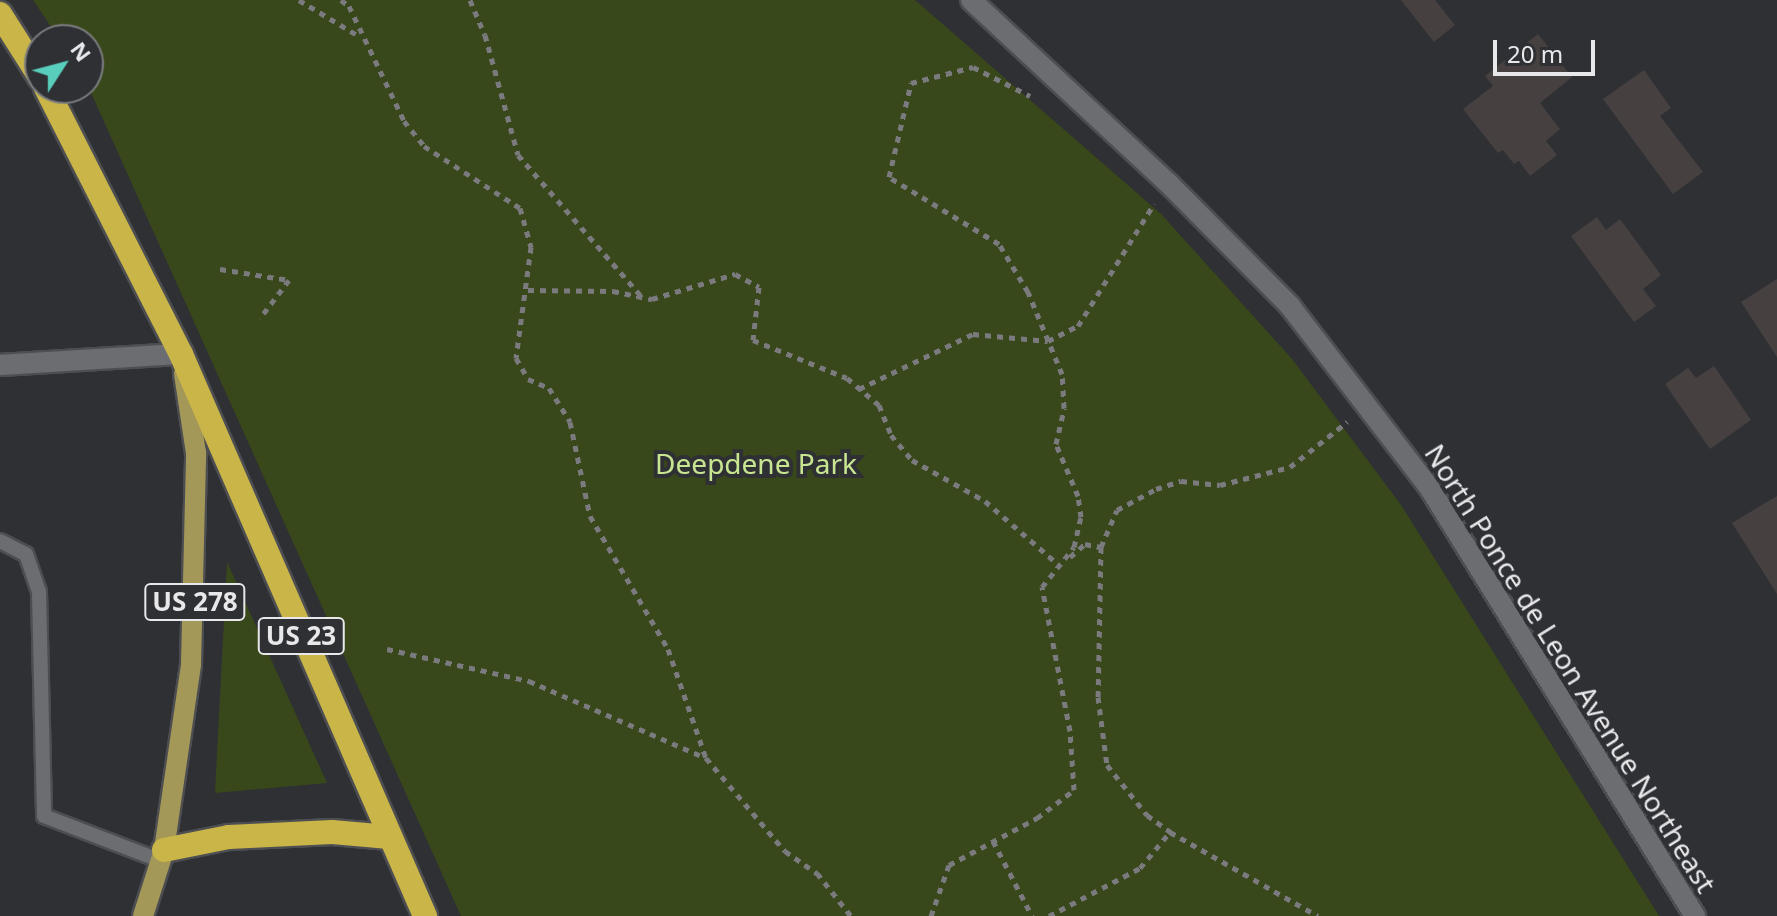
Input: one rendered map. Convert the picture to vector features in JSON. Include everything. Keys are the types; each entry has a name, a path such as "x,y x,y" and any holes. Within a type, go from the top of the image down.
{"highway":[{"path":"0,14 24,52"},
{"name":"US 23","path":"54,104 181,354 425,916"},
{"path":"163,855 229,837 332,832 389,837"}],"main road":[{"name":"US 278","path":"143,916 163,855 191,664 197,583 196,453 181,354"}],"street":[{"name":"North Ponce de Leon Avenue Northeast","path":"971,0 1169,184 1290,306 1429,487 1695,916"},
{"path":"0,365 181,354"}],"lane":[{"path":"0,541 26,554 39,592 44,816 163,855"}],"path":[{"path":"299,0 360,37"},
{"path":"341,0 349,6 360,37 404,121 424,146 520,208 531,247 528,290 516,358 528,379 549,388 570,422 590,516 668,649 706,758 785,851 817,873 851,916"},
{"path":"470,0 485,35 518,155 642,297"},
{"path":"931,916 949,865 1074,790 1070,731 1042,587 1074,547 1081,517 1078,496 1056,444 1064,408 1062,374 1028,292 999,244 889,177 911,83 973,67 1041,104"},
{"path":"859,389 973,334 1048,341 1078,326 1158,198"},
{"path":"220,269 289,280 260,318"},
{"path":"528,290 652,299 735,274 759,287 753,340 847,378 879,405 891,435 912,460 985,501 1059,565"},
{"path":"1318,916 1170,832 1147,815 1107,765 1098,697 1101,547 1117,510 1156,489 1181,481 1220,485 1290,467 1367,406"},
{"path":"1059,565 1085,544 1101,547"},
{"path":"387,649 529,681 706,758"},
{"path":"1049,916 1140,868 1170,832"},
{"path":"993,841 1032,916"}],"green space":[{"name":"Deepdene Park","path":"33,0 915,0 1161,214 1292,359 1401,505 1659,916 461,916 96,104 104,104 104,24 49,24"},
{"path":"227,562 327,783 215,793"}],"building":[{"path":"1401,0 1435,0 1455,25 1434,42"},
{"path":"1538,34 1572,77 1540,103 1560,129 1546,141 1557,155 1530,176 1519,161 1514,164 1503,150 1498,153 1463,109 1493,86 1485,76"},
{"path":"1644,70 1671,108 1660,116 1703,172 1673,194 1603,99"},
{"path":"1597,217 1606,230 1620,219 1661,275 1643,289 1656,306 1634,322 1571,236"},
{"path":"1777,279 1777,357 1741,302"},
{"path":"1714,366 1751,420 1710,449 1665,384 1688,368 1696,378"},
{"path":"1777,496 1777,594 1732,523"}]}
